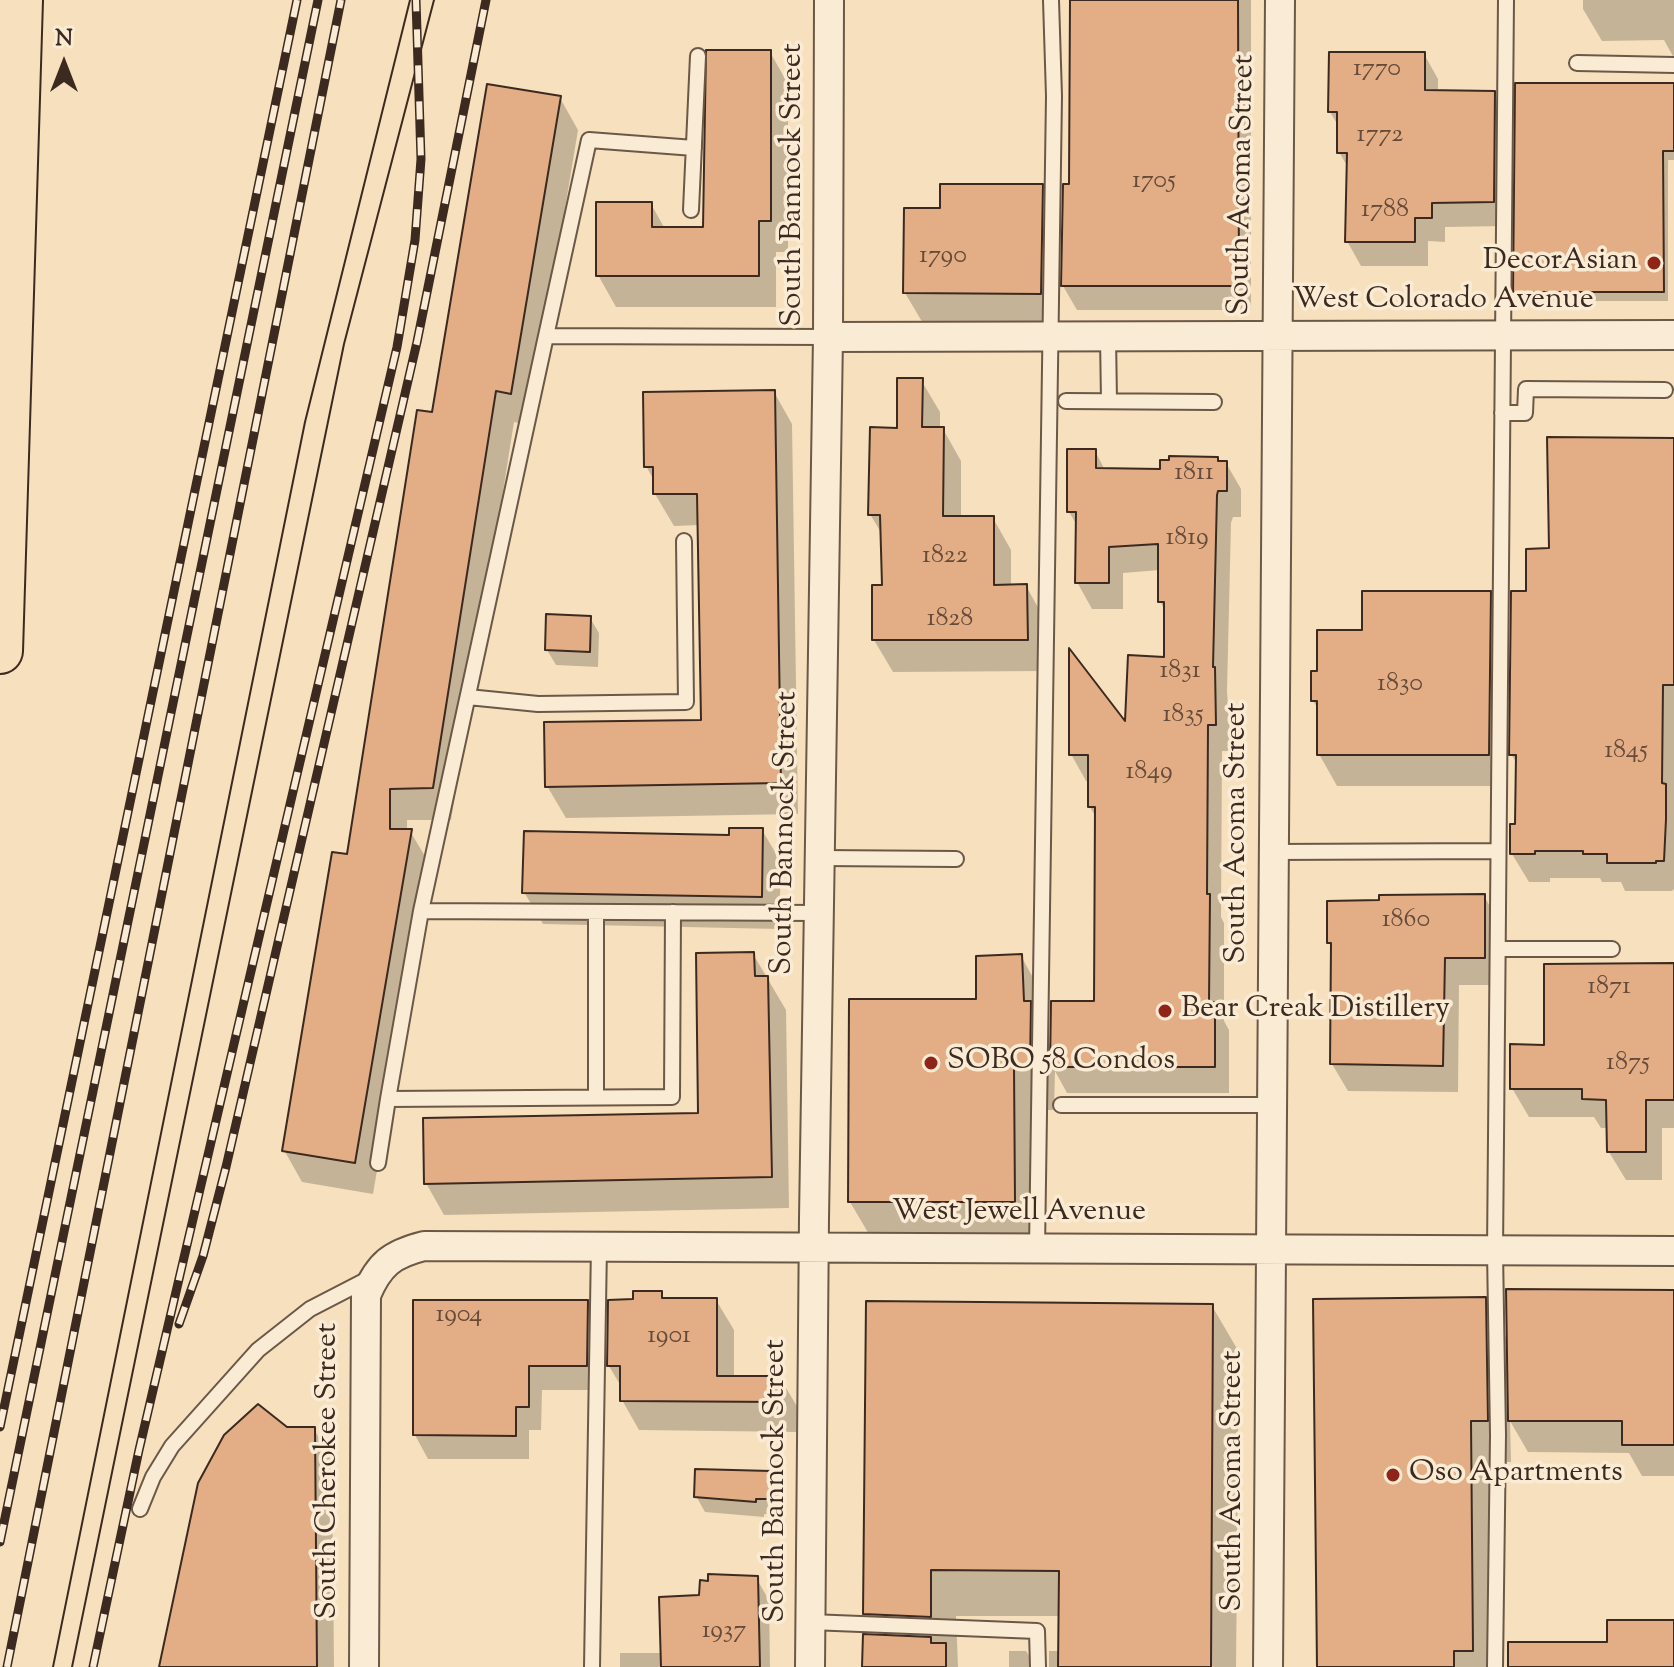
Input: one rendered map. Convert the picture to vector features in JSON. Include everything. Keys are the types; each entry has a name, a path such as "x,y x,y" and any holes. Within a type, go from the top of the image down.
{"highway":[{"path":"0,651 20,0"}],"street":[{"name":"South Bannock Street","path":"810,1667 828,337 829,0"},
{"name":"South Acoma Street","path":"1268,1667 1280,0"},
{"name":"West Colorado Avenue","path":"828,337 1674,335"},
{"name":"West Jewell Avenue","path":"374,1276 396,1256 424,1246 1674,1251"},
{"name":"South Cherokee Street","path":"364,1667 364,1315 366,1295 374,1276"}],"lane":[{"path":"1037,1249 1054,96 1051,0"},
{"path":"1495,1667 1498,1435 1495,1251 1506,0"},
{"path":"691,210 698,56"},
{"path":"1577,63 1674,65"},
{"path":"378,1163 421,911 589,140 694,148"},
{"path":"546,336 828,337"},
{"path":"1108,337 1109,401"},
{"path":"1502,413 1525,413 1526,389 1665,390"},
{"path":"1066,401 1214,402"},
{"path":"468,697 538,704 686,702 684,541"},
{"path":"1273,852 1498,851"},
{"path":"820,858 956,859"},
{"path":"421,911 820,913"},
{"path":"388,1099 672,1097 673,912"},
{"path":"596,913 596,1097"},
{"path":"1498,949 1612,949"},
{"path":"1061,1105 1271,1105"},
{"path":"592,1667 599,1246"},
{"path":"140,1509 153,1477 172,1446 258,1350 310,1309 374,1276"},
{"path":"810,1622 1037,1631 1038,1667"}],"building":[{"path":"1070,0 1238,0 1239,286 1061,286 1063,184 1069,184"},
{"path":"706,50 771,50 771,221 759,221 759,276 596,276 596,202 652,202 652,227 703,227"},
{"path":"1329,52 1425,52 1425,90 1495,91 1494,202 1432,203 1432,218 1415,218 1415,242 1345,242 1347,153 1337,153 1337,112 1328,112"},
{"path":"1515,83 1674,83 1674,151 1663,151 1664,292 1513,292"},
{"path":"487,84 561,96 511,394 496,391 433,788 390,789 390,829 412,829 355,1163 282,1151 332,852 347,854 417,410 432,412"},
{"path":"940,184 1043,184 1041,294 903,293 904,208 940,208"},
{"path":"897,378 923,378 922,427 944,427 943,516 994,516 994,585 1027,584 1028,640 872,640 872,585 882,585 880,515 868,515 870,427 897,428"},
{"path":"775,390 781,783 545,787 544,722 701,720 697,494 653,494 653,467 644,467 643,392"},
{"path":"1547,437 1674,438 1674,685 1663,685 1662,783 1666,784 1664,861 1607,863 1607,854 1583,854 1583,851 1510,854 1510,824 1515,824 1516,755 1509,755 1511,591 1526,591 1526,549 1549,548"},
{"path":"1067,449 1096,449 1096,468 1160,469 1160,460 1169,460 1169,456 1218,457 1218,461 1227,461 1227,491 1218,491 1217,495 1213,667 1216,725 1208,725 1209,1002 1215,1002 1215,1067 1050,1067 1051,1001 1094,1001 1095,807 1088,807 1088,755 1069,755 1069,648 1125,721 1128,655 1164,657 1164,602 1158,602 1158,544 1109,547 1109,583 1075,583 1076,512 1067,512"},
{"path":"1362,591 1491,591 1489,755 1317,755 1317,701 1311,701 1311,671 1317,671 1317,630 1362,630"},
{"path":"546,614 591,616 590,652 545,650"},
{"path":"729,828 763,828 762,897 522,893 524,831 729,835"},
{"path":"1485,894 1485,958 1445,958 1443,1066 1330,1064 1331,943 1327,943 1327,901 1379,900 1379,895"},
{"path":"754,952 755,976 768,976 772,1177 424,1184 423,1118 698,1113 696,953"},
{"name":"SOBO 58 Condos","path":"1022,954 1024,1001 1031,1001 1030,1067 1014,1066 1015,1202 848,1202 849,999 976,999 976,956"},
{"path":"1674,963 1674,1100 1646,1100 1646,1152 1607,1152 1606,1100 1582,1099 1582,1089 1510,1089 1510,1044 1544,1045 1544,964"},
{"path":"1506,1289 1674,1290 1674,1445 1622,1445 1622,1421 1508,1421"},
{"path":"633,1291 662,1291 662,1298 717,1298 717,1376 782,1376 780,1402 620,1401 620,1366 607,1366 608,1300 633,1299"},
{"name":"Oso Apartments","path":"1486,1297 1488,1421 1471,1421 1473,1651 1454,1651 1454,1667 1317,1667 1313,1299"},
{"path":"413,1300 588,1300 587,1366 529,1366 529,1407 516,1407 516,1436 413,1435"},
{"path":"866,1301 1213,1304 1211,1667 1058,1667 1059,1571 931,1570 931,1617 863,1614"},
{"path":"258,1404 287,1427 315,1427 317,1667 159,1667 198,1483 224,1435"},
{"path":"695,1469 771,1471 770,1499 756,1499 756,1502 694,1497"},
{"path":"708,1574 758,1576 760,1667 661,1667 659,1597 699,1595 700,1580 708,1581"},
{"path":"1607,1620 1674,1620 1674,1667 1508,1667 1508,1642 1607,1642"},
{"path":"863,1634 931,1637 931,1643 946,1643 946,1667 862,1667"}],"tram line":[{"path":"53,1667 305,422 410,0"},
{"path":"72,1667 344,344 434,0"}],"railway":[{"path":"0,1427 297,0"},
{"path":"0,1542 318,0"},
{"path":"7,1667 341,0"},
{"path":"93,1667 139,1450 397,347 415,240 421,159 416,0"},
{"path":"179,1324 203,1256 226,1167 417,342 486,0"}],"place":[{"name":"DecorAsian","path":"1654,263"},
{"name":"Bear Creak Distillery","path":"1165,1011"},
{"name":"SOBO 58 Condos","path":"931,1063"},
{"name":"Oso Apartments","path":"1393,1475"}]}
